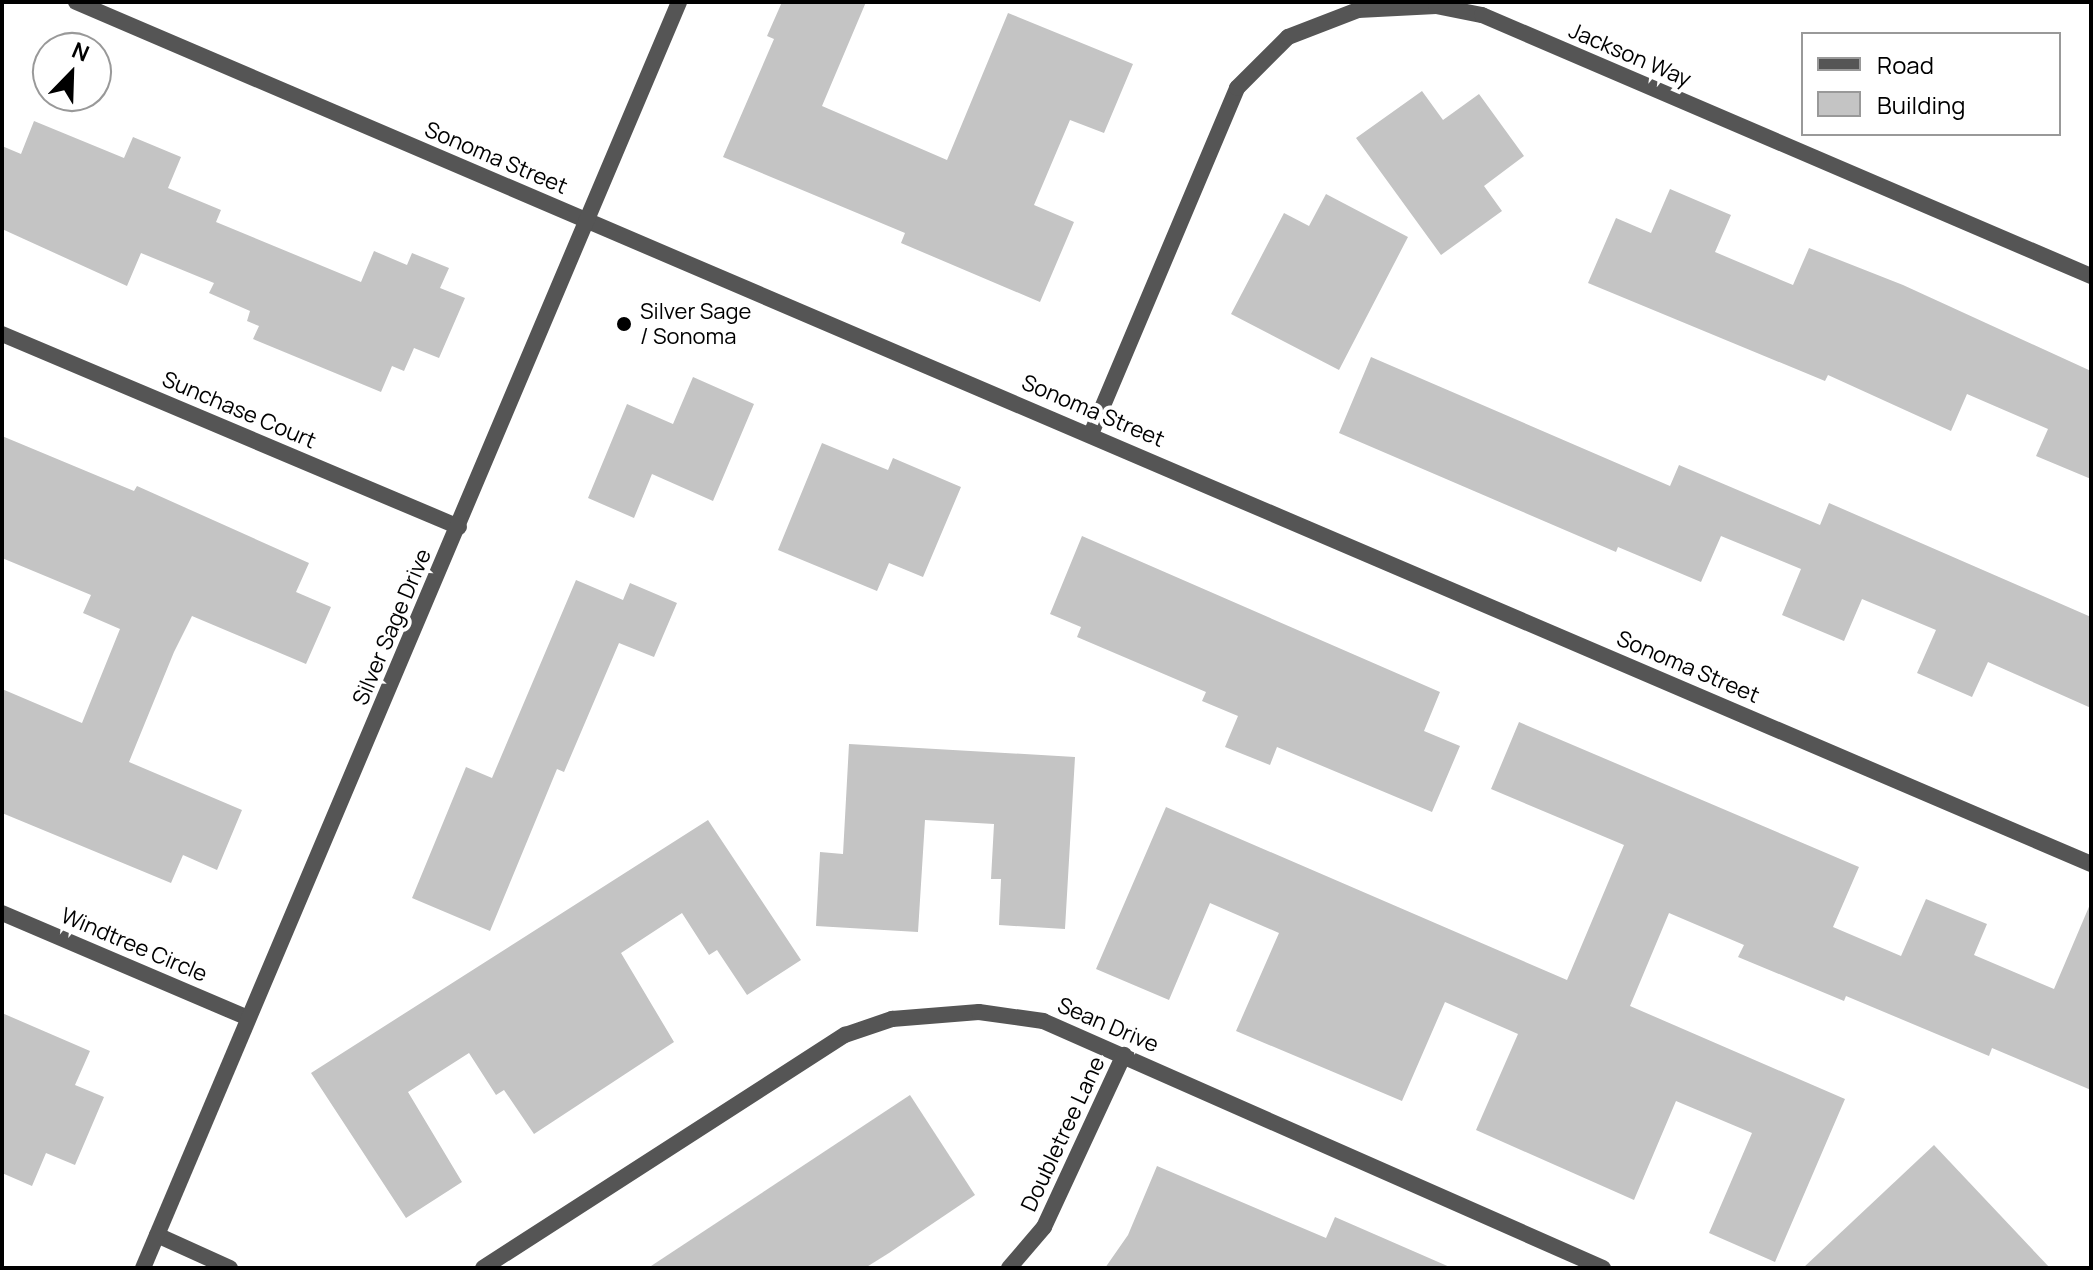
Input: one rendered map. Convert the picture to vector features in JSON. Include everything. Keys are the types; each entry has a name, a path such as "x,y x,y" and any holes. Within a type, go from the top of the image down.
{"street":[{"name":"Sonoma Street","path":"76,2 2091,864"},
{"name":"Silver Sage Drive","path":"143,1268 679,2"},
{"name":"Jackson Way","path":"1091,434 1237,88 1288,37 1358,10 1436,6 1482,15 2091,276"},
{"name":"Sunchase Court","path":"2,334 459,527"},
{"name":"Windtree Circle","path":"2,913 248,1018"},
{"name":"Sean Drive","path":"483,1268 845,1035 892,1019 979,1012 1043,1021 1124,1055 1567,1261 1603,1268"},
{"name":"Doubletree Lane","path":"1009,1268 1044,1227 1124,1055"},
{"path":"157,1235 230,1268"}],"building":[{"path":"782,2 866,2 822,106 947,160 1008,13 1133,64 1104,133 1070,120 1034,205 1074,222 1040,302 901,243 905,233 723,157 774,39 767,36"},
{"path":"1422,91 1443,120 1479,94 1524,156 1484,186 1502,211 1441,255 1356,138"},
{"path":"34,121 124,158 133,137 181,157 168,188 221,210 216,222 361,282 374,251 407,265 412,253 449,268 440,288 465,298 439,358 414,348 404,371 392,366 381,392 253,339 259,326 247,321 250,311 209,293 214,283 141,253 127,286 2,229 2,146 21,154"},
{"path":"1670,189 1731,215 1715,252 1793,285 1809,248 1903,285 2091,371 2091,479 2036,456 2048,429 1967,394 1951,431 1828,375 1825,381 1588,283 1616,218 1651,233"},
{"path":"1326,194 1408,237 1339,370 1231,314 1284,213 1309,226"},
{"path":"1371,357 1670,486 1679,465 1820,525 1829,503 2091,617 2091,708 1988,662 1972,697 1917,673 1936,630 1862,599 1844,641 1782,615 1801,569 1721,536 1701,582 1618,547 1616,552 1339,433"},
{"path":"693,377 754,404 713,501 652,474 634,518 588,498 627,404 673,424"},
{"path":"2,436 134,491 137,486 309,563 296,592 331,607 306,664 192,616 174,652 129,762 242,810 217,870 183,855 171,883 2,813 2,689 82,723 120,629 83,613 91,595 2,558"},
{"path":"822,443 888,470 893,458 961,487 923,577 889,563 877,591 778,550"},
{"path":"1082,536 1440,692 1424,731 1460,746 1432,812 1277,747 1270,765 1225,747 1238,716 1202,701 1206,692 1077,637 1081,627 1050,614"},
{"path":"576,580 623,600 630,583 677,603 654,657 619,643 564,772 557,769 490,931 412,898 466,767 492,778"},
{"path":"1519,722 1859,867 1833,927 1901,956 1926,899 1987,924 1974,955 2054,989 2091,902 2091,1090 1992,1048 1989,1056 1846,996 1844,1001 1738,957 1744,945 1669,913 1630,1006 1845,1099 1775,1262 1709,1233 1752,1133 1676,1101 1634,1200 1476,1130 1518,1034 1445,1002 1402,1101 1236,1031 1279,933 1210,903 1169,1000 1096,969 1166,807 1567,980 1624,845 1491,789"},
{"path":"849,744 1075,757 1065,929 999,925 1001,879 991,879 994,824 925,820 918,932 816,926 820,852 843,854"},
{"path":"708,820 801,960 747,995 717,950 709,955 682,913 621,953 674,1042 534,1134 504,1090 496,1095 469,1053 408,1092 462,1182 406,1218 311,1073"},
{"path":"2,1013 90,1051 75,1085 104,1097 75,1165 46,1153 32,1186 2,1173"},
{"path":"910,1095 975,1195 889,1253 865,1268 648,1268"},
{"path":"1934,1145 2050,1268 1803,1268"},
{"path":"1157,1166 1326,1238 1335,1217 1452,1268 1105,1268 1128,1235"}],"place":[{"name":"Silver Sage / Sonoma","path":"624,324"}]}
